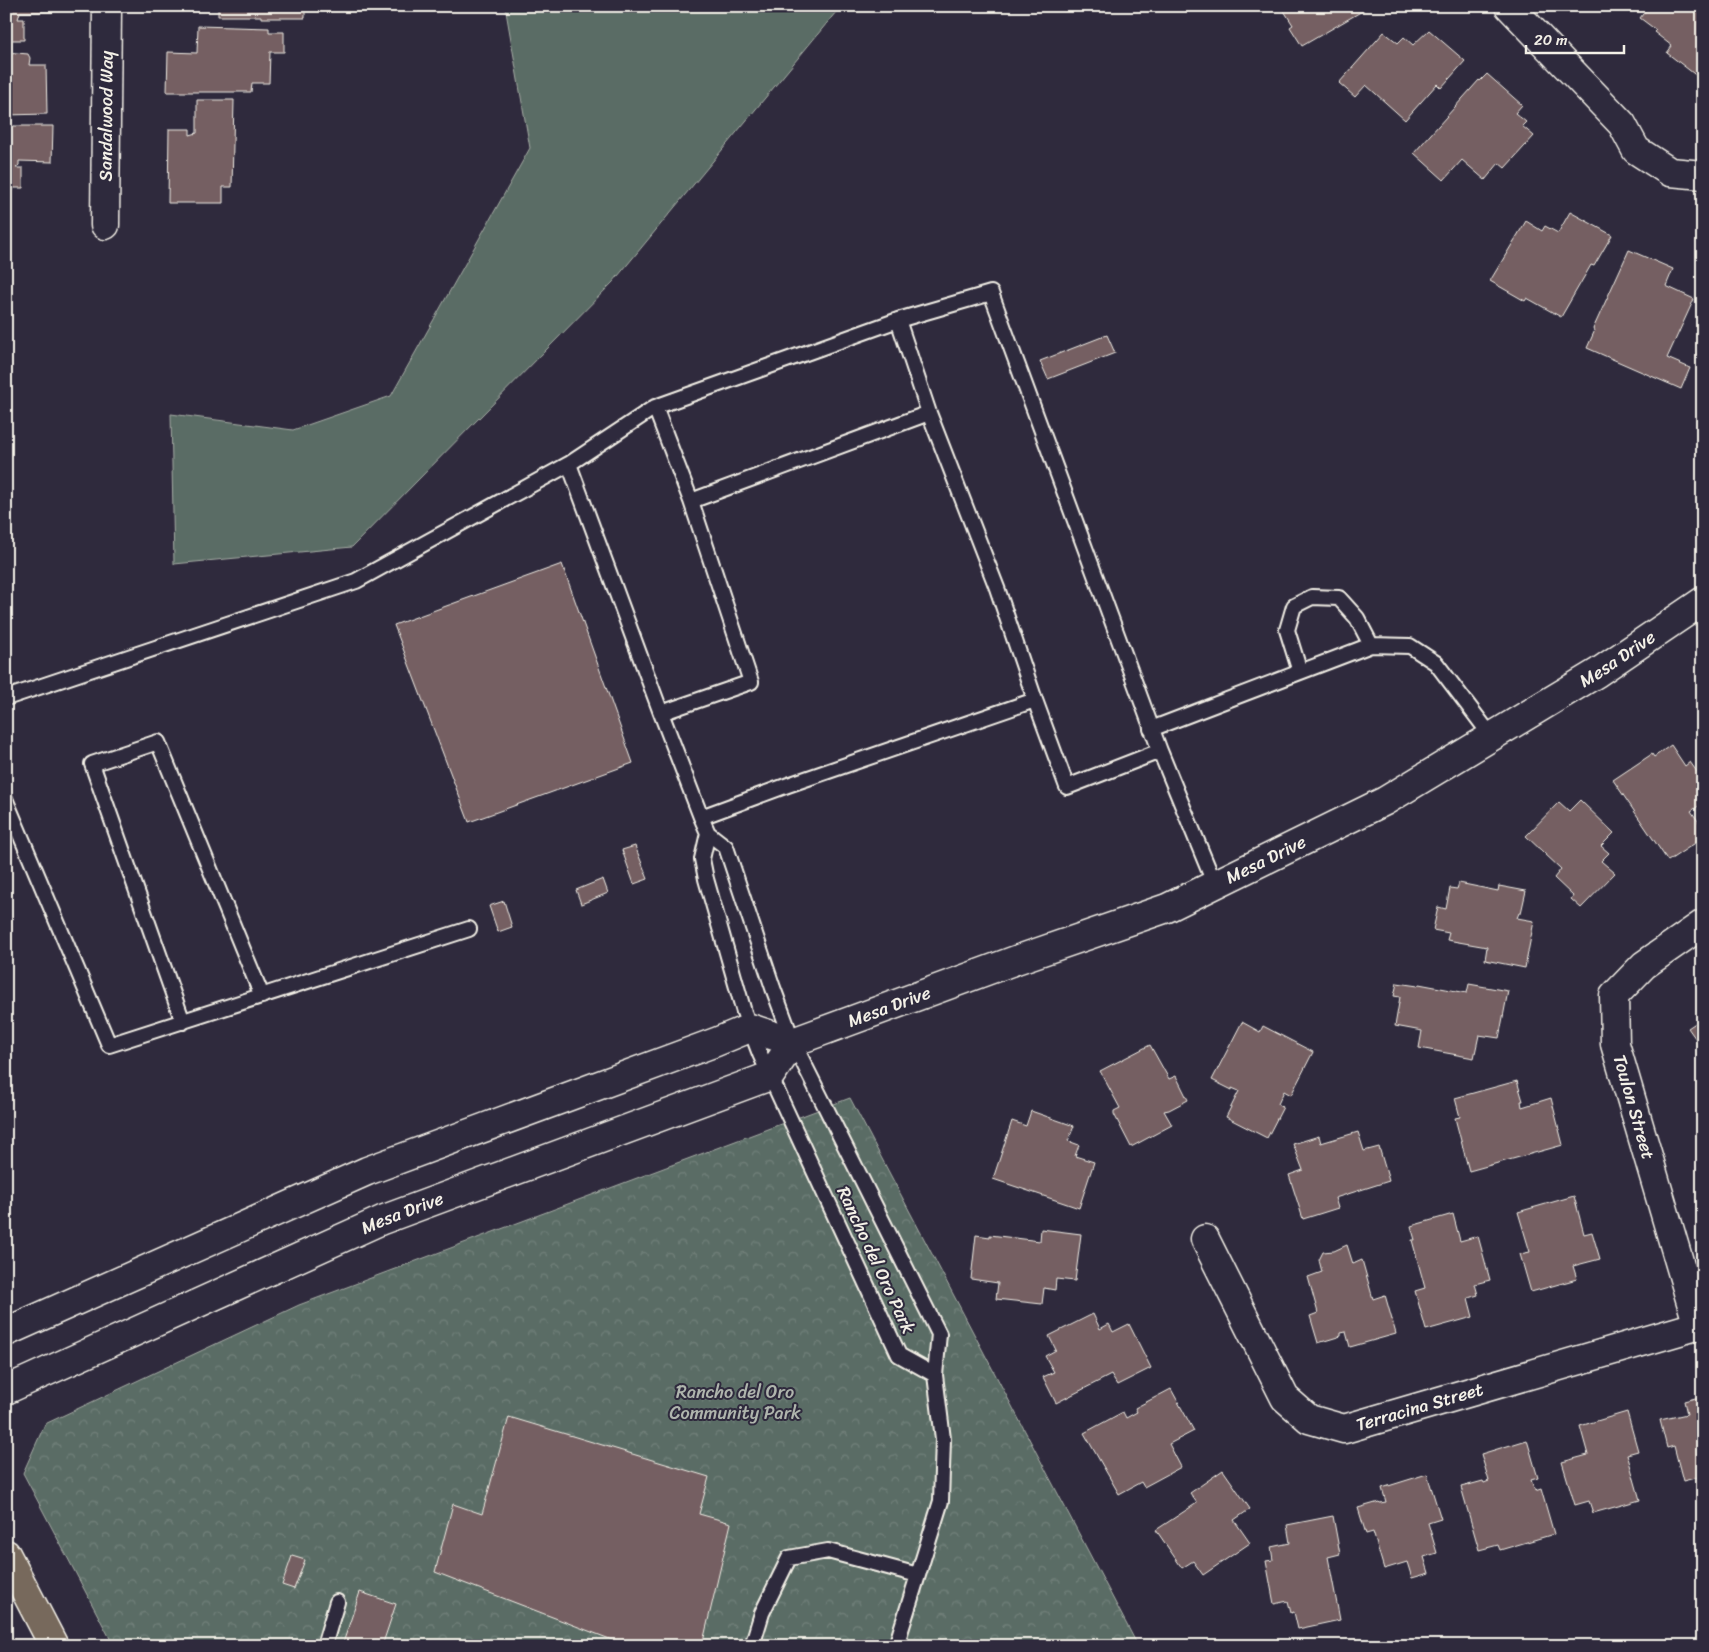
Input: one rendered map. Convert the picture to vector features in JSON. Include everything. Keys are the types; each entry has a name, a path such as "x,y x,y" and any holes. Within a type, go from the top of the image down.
{"main road":[{"name":"Sandalwood Way","path":"105,225 107,6"},
{"path":"1509,6 1622,124 1636,150 1670,172 1703,175"},
{"name":"Mesa Drive","path":"793,1042 1016,960 1167,908 1215,885 1385,801 1593,676 1703,601"},
{"name":"Toulon Street","path":"1700,1325 1615,1044 1614,996 1644,965 1703,924"},
{"path":"6,1332 366,1171 750,1028 793,1042"},
{"path":"765,1065 793,1042"},
{"name":"Mesa Drive","path":"6,1390 382,1220 765,1065"},
{"name":"Terracina Street","path":"1205,1239 1285,1398 1309,1419 1344,1429 1700,1325"},
{"path":"6,1554 54,1646"}],"lane":[{"path":"6,698 356,581 570,464 655,407 898,320 991,293 1160,751 1215,885"},
{"path":"898,320 929,413 997,588 1067,787 1160,751"},
{"path":"655,407 692,501 751,682 661,713"},
{"path":"692,501 929,413"},
{"path":"570,464 661,713 708,833 726,847 793,1042 939,1334 935,1375 943,1439 941,1501 896,1646"},
{"path":"1300,672 1287,630 1294,606 1312,597 1339,598 1357,618 1371,645"},
{"path":"1152,729 1371,645 1410,646 1436,663 1492,737"},
{"path":"702,818 788,785 1036,700"},
{"path":"183,1022 92,764 158,742 262,996"},
{"path":"6,801 110,1045 469,929"},
{"name":"Rancho del Oro Park","path":"708,833 702,859 706,879 744,1012 765,1065 899,1354 935,1375"},
{"path":"752,1646 762,1613 789,1558 828,1550 918,1575"},
{"path":"324,1646 337,1602"}],"green space":[{"path":"505,6 841,6 613,282 352,547 174,564 171,414 293,430 391,396 530,148"},
{"name":"Rancho del Oro Community Park","path":"850,1098 1138,1646 114,1646 23,1473 45,1424 299,1305"}],"building":[{"path":"6,6 53,6 53,12 20,12 18,19 24,19 24,40 6,40"},
{"path":"218,6 305,6 305,18 218,16"},
{"path":"1281,6 1361,6 1364,10 1302,46 1290,27 1293,25"},
{"path":"1649,6 1669,6 1674,10 1677,6 1703,6 1702,80 1667,53 1672,46 1654,32 1656,30 1640,18"},
{"path":"198,26 269,28 269,32 284,32 284,52 270,52 269,83 252,83 251,92 167,92 168,52 197,53"},
{"path":"1429,30 1465,61 1441,88 1437,84 1405,120 1366,85 1355,97 1339,83 1384,32 1398,43 1404,37 1413,45"},
{"path":"6,52 28,54 30,58 29,65 46,65 47,114 6,115"},
{"path":"1487,74 1522,105 1515,113 1526,122 1522,126 1534,136 1505,168 1499,163 1485,180 1462,160 1444,180 1414,153 1479,80"},
{"path":"197,100 234,100 232,187 223,187 223,203 168,203 169,129 190,129 190,135 197,133"},
{"path":"7,126 53,126 52,162 19,161 19,165 16,168 23,168 23,188 13,188 13,190 6,190"},
{"path":"1570,212 1612,235 1594,266 1591,265 1561,317 1527,298 1525,301 1490,281 1526,221 1542,231 1545,226 1558,233"},
{"path":"1629,250 1673,269 1666,286 1694,299 1667,358 1690,368 1681,389 1587,348 1595,330 1593,329"},
{"path":"1107,335 1115,353 1048,379 1040,361"},
{"path":"562,564 633,763 469,822 394,625"},
{"path":"1671,745 1685,766 1690,762 1703,780 1703,803 1691,811 1703,828 1703,838 1668,861 1613,780 1652,754 1654,757"},
{"path":"1580,800 1614,833 1601,846 1609,853 1601,861 1615,873 1581,908 1571,899 1573,896 1554,878 1561,869 1526,836 1559,802 1569,811"},
{"path":"635,846 648,879 634,884 622,850"},
{"path":"603,879 608,893 581,904 576,890"},
{"path":"1459,883 1498,891 1499,886 1526,891 1521,913 1519,913 1517,918 1534,921 1525,968 1485,960 1487,947 1447,940 1449,933 1433,930 1438,907 1446,909 1450,888 1457,889"},
{"path":"504,901 512,927 498,932 489,906"},
{"path":"1397,983 1418,986 1419,984 1467,993 1469,984 1508,991 1499,1038 1479,1035 1474,1058 1419,1048 1422,1031 1395,1026 1400,997 1394,996"},
{"path":"1703,1018 1703,1049 1688,1028"},
{"path":"1242,1022 1260,1032 1263,1026 1313,1052 1291,1095 1284,1091 1278,1104 1283,1107 1267,1138 1226,1117 1239,1091 1232,1088 1232,1090 1212,1080"},
{"path":"1150,1045 1169,1079 1176,1076 1188,1100 1164,1111 1172,1125 1131,1147 1114,1114 1114,1111 1120,1108 1100,1071"},
{"path":"1517,1081 1523,1101 1521,1101 1522,1107 1551,1098 1563,1145 1469,1171 1455,1118 1460,1117 1455,1098"},
{"path":"1031,1111 1074,1126 1068,1141 1079,1145 1075,1156 1094,1162 1079,1208 993,1179 1012,1121 1026,1126"},
{"path":"1358,1132 1364,1151 1379,1147 1389,1181 1335,1198 1338,1208 1303,1219 1289,1175 1303,1170 1293,1144 1319,1136 1321,1143"},
{"path":"1574,1196 1584,1234 1592,1232 1600,1259 1573,1266 1577,1279 1531,1292 1520,1254 1530,1252 1518,1212"},
{"path":"1453,1214 1460,1241 1478,1236 1490,1280 1475,1284 1478,1295 1468,1298 1473,1317 1426,1330 1415,1291 1425,1288 1412,1240 1415,1240 1411,1226"},
{"path":"1041,1229 1081,1234 1075,1281 1056,1279 1055,1290 1044,1288 1042,1304 996,1299 998,1283 971,1279 976,1235 1040,1241"},
{"path":"1347,1245 1353,1264 1362,1260 1373,1299 1385,1295 1396,1334 1350,1347 1346,1332 1341,1333 1341,1336 1318,1343 1310,1316 1318,1313 1308,1277 1322,1272 1319,1260 1323,1252 1334,1251"},
{"path":"1093,1314 1100,1329 1109,1324 1113,1332 1129,1324 1151,1368 1117,1385 1111,1375 1056,1403 1043,1377 1054,1372 1045,1356 1056,1350 1049,1336"},
{"path":"1171,1389 1194,1431 1169,1444 1181,1467 1144,1487 1141,1482 1119,1494 1084,1433 1123,1412 1126,1418 1137,1412 1135,1408"},
{"path":"1703,1396 1703,1476 1683,1481 1674,1446 1667,1448 1660,1420 1687,1414 1684,1401"},
{"path":"1627,1412 1638,1451 1627,1454 1640,1500 1593,1513 1589,1501 1575,1505 1562,1462 1588,1455 1580,1426"},
{"path":"509,1417 709,1477 699,1514 731,1523 702,1646 628,1646 435,1572 453,1504 482,1514"},
{"path":"1527,1440 1538,1478 1531,1480 1535,1491 1541,1489 1554,1534 1500,1550 1498,1545 1479,1550 1461,1487 1489,1481 1481,1454"},
{"path":"1223,1470 1250,1509 1234,1520 1250,1543 1203,1575 1193,1561 1182,1568 1156,1530 1197,1503 1190,1493"},
{"path":"1427,1474 1441,1519 1428,1523 1437,1553 1424,1557 1429,1573 1412,1578 1407,1562 1384,1569 1373,1532 1366,1534 1358,1508 1386,1502 1382,1488"},
{"path":"1333,1516 1340,1554 1328,1557 1340,1620 1298,1629 1294,1612 1291,1613 1288,1601 1274,1604 1266,1561 1273,1560 1271,1547 1290,1543 1287,1525"},
{"path":"292,1556 305,1560 294,1589 282,1585"},
{"path":"360,1592 396,1604 382,1646 342,1646"}]}
